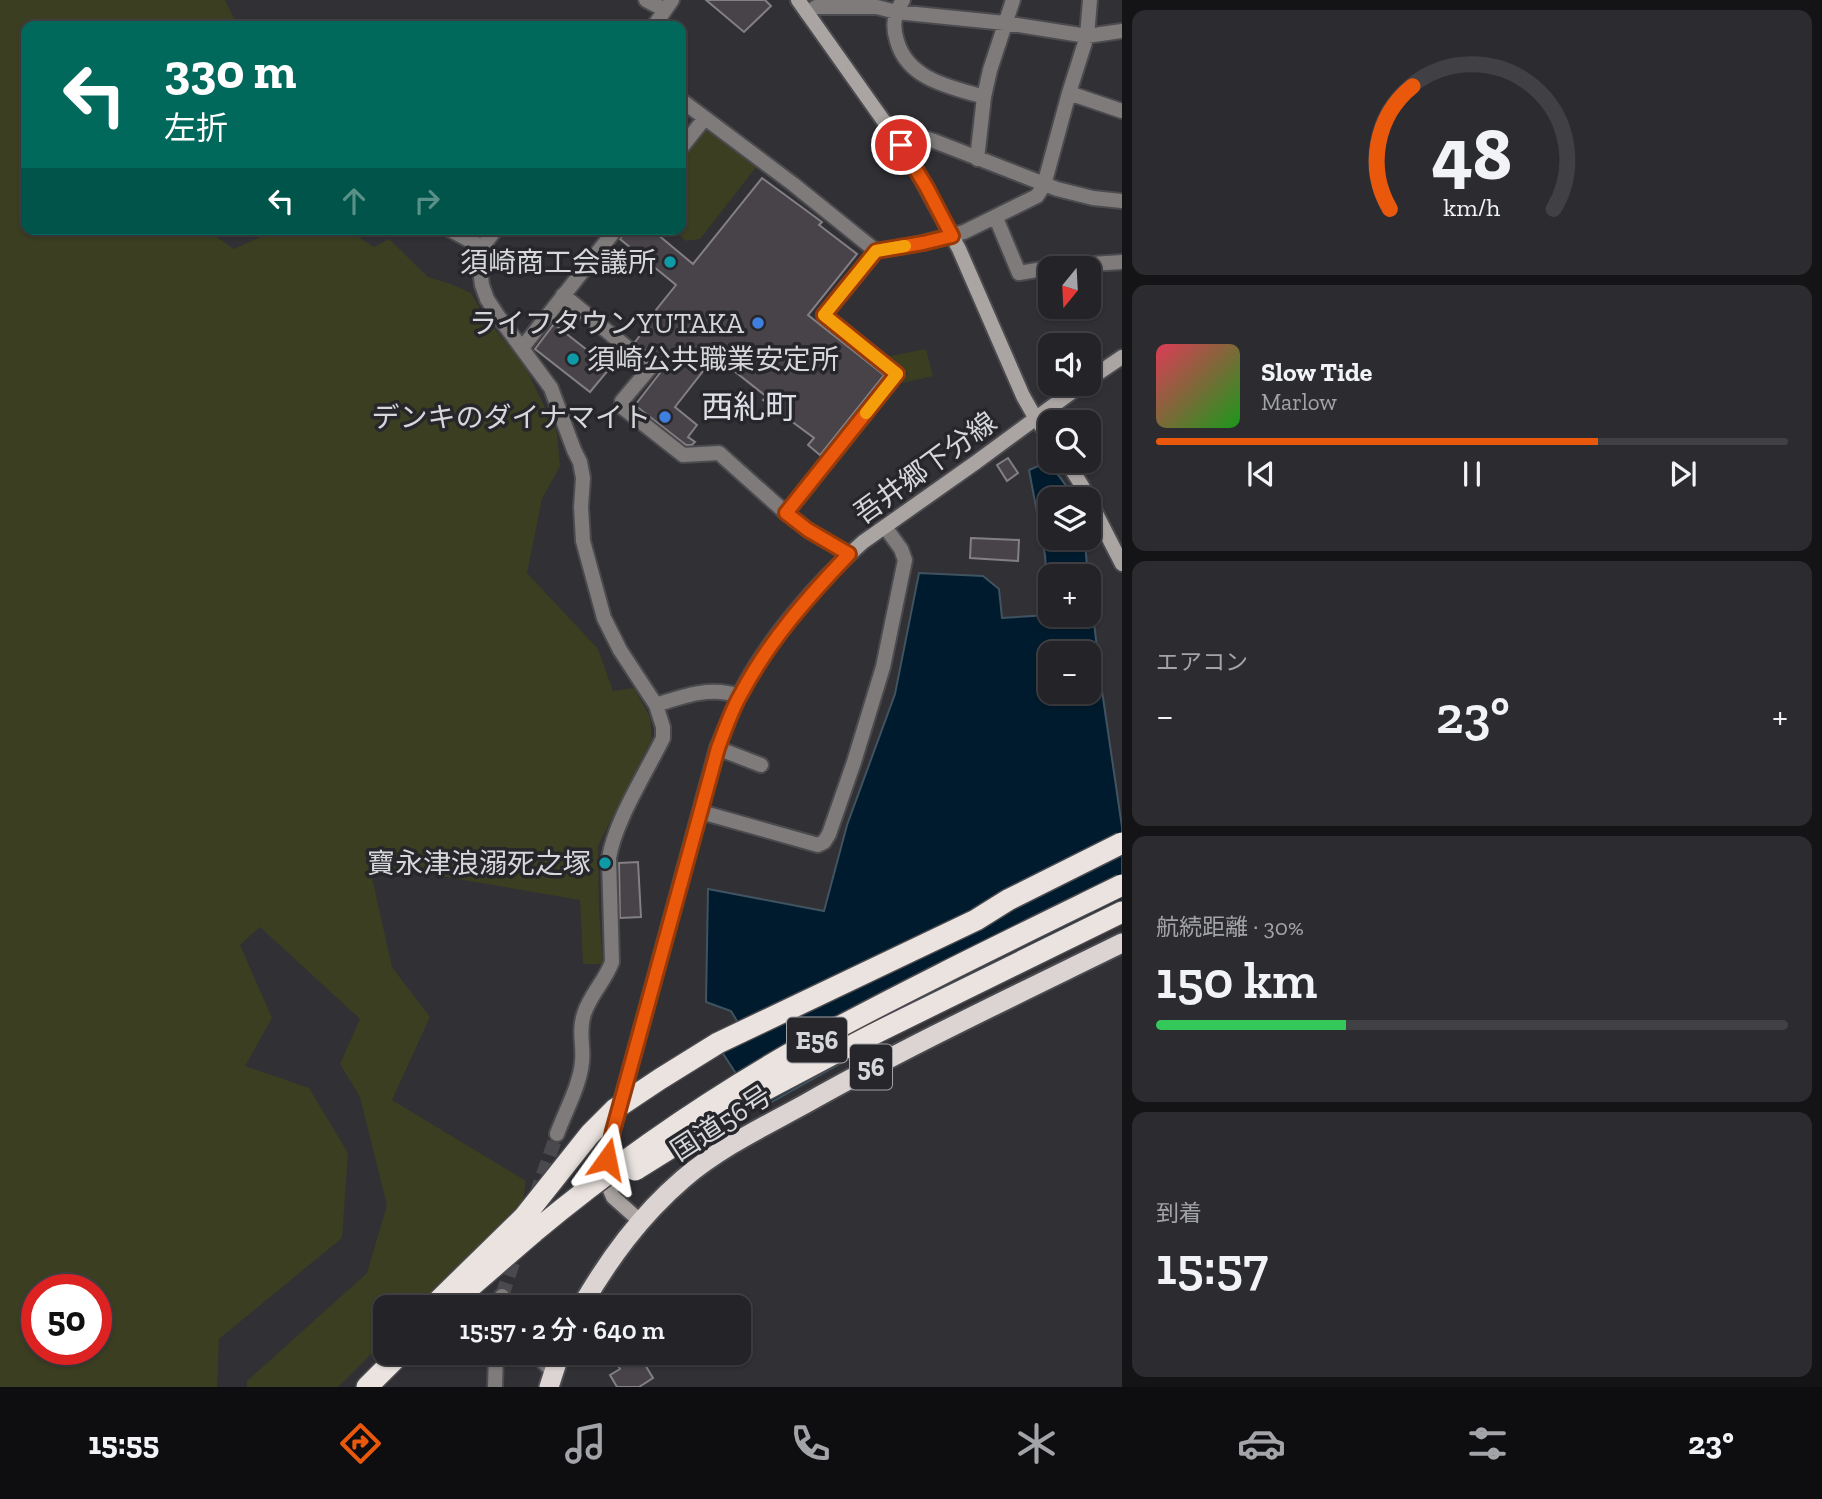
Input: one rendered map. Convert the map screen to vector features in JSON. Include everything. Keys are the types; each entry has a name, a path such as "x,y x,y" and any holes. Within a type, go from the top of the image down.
{"highway":[{"path":"533,1229 563,1166 615,1109 660,1079 718,1043 976,920 1007,901 1122,843"},
{"name":"E56","path":"462,1295 533,1229 658,1137 719,1097 799,1049 907,992 1122,885"},
{"path":"448,1295 533,1229 580,1207 752,1097 839,1051 1122,912"},
{"name":"国道56号","path":"588,1295 610,1259 640,1221 684,1178 716,1154 867,1069 1122,943"},
{"path":"373,1381 385,1365"},
{"path":"373,1381 389,1365"}],"main road":[{"path":"798,0 891,128 927,188 973,279 1023,396 1038,422"},
{"name":"吾井郷下分線","path":"1101,372 1122,357"},
{"name":"吾井郷下分線","path":"640,1221 613,1197 604,1175 622,1097 718,748 739,696 785,625 849,554 1067,396"},
{"path":"1074,473 1122,564"}],"street":[{"path":"646,0 668,5 657,21"},
{"path":"977,159 990,70 1013,0"},
{"path":"786,513 897,374 824,315 876,251 952,236 996,218 1037,196 1044,185 1087,36 1090,0"},
{"path":"807,13 816,8 899,6 1087,36 1122,31"},
{"path":"899,6 894,26 898,46 913,68 939,84 985,97"},
{"path":"1069,93 1122,111"},
{"path":"686,104 793,184 876,251"},
{"path":"686,142 705,118"},
{"path":"891,128 934,141 1056,189 1093,198 1122,201"},
{"path":"996,218 1019,274 1062,266 1122,262"},
{"path":"460,235 482,247"},
{"path":"491,235 482,247 480,270 484,292 498,316 551,388 580,462 583,478 583,541 604,618 620,650 656,705 663,727 663,738 611,845 609,858 612,962 584,1012 581,1026 582,1066 557,1134"},
{"path":"522,348 611,235"},
{"path":"563,295 646,363 649,369 622,401 622,407 683,455 719,453 786,513 808,530 849,554"},
{"path":"701,812 818,845 829,835 883,667 905,560 901,549 885,527"},
{"path":"656,705 684,695 711,691 739,696"},
{"path":"718,748 761,765"},
{"path":"495,1387 496,1365"},
{"path":"543,1365 553,1381"}],"green space":[{"path":"0,0 225,0 236,21 21,21 21,235 214,235 234,249 264,235 355,235 374,247 389,239 428,277 471,293 484,316 525,366 557,433 560,466 542,499 527,573 598,649 613,691 634,688 650,717 652,739 598,846 603,964 583,964 580,900 369,864 392,967 430,1017 392,1100 526,1181 523,1201 429,1295 373,1295 373,1352 338,1387 247,1387 247,1381 367,1273 387,1205 360,1097 340,1064 360,1019 260,927 240,945 272,1018 245,1066 309,1088 348,1153 342,1238 219,1339 217,1387 0,1387"},
{"path":"701,131 709,131 757,166 700,239 686,241 679,235 686,235 686,152"},
{"path":"926,349 933,376 902,383 908,373 885,357"}],"water":[{"path":"1038,466 1038,473 1056,473 1067,487 1038,487 1038,518 1029,470"},
{"path":"1044,550 1086,550 1087,564 1046,564"},
{"path":"919,573 983,576 999,589 1002,618 1038,616 1038,627 1095,627 1096,641 1038,641 1038,704 1101,704 1101,684 1122,827 1122,906 759,1109 722,1052 737,1021 731,1011 706,1002 708,889 824,911 847,825 895,694"}],"building":[{"path":"706,0 765,0 771,6 744,32"},
{"name":"ライフタウンYUTAKA","path":"762,178 822,222 819,225 857,254 808,315 884,375 820,455 808,445 814,438 763,400 767,397 715,356 675,407 697,425 688,437 695,442 692,445 686,445 636,406 663,369 635,342 676,285 620,239 623,235 658,235 693,264"},
{"name":"須崎公共職業安定所","path":"554,324 610,368 590,392 535,349"},
{"path":"1008,458 1018,473 1007,481 997,465"},
{"path":"971,538 1019,540 1018,561 970,558"},
{"path":"638,862 641,917 620,918 619,863"},
{"path":"618,1365 645,1365 653,1378 639,1387 617,1387 610,1375 620,1369"}],"tunnel":[{"path":"536,1195 557,1134"},
{"path":"502,1295 518,1248"}],"slow traffic":[{"path":"866,413 897,374 824,315 876,251 905,246"}],"place":[{"name":"須崎商工会議所","path":"670,262"},
{"name":"ライフタウンYUTAKA","path":"758,323"},
{"name":"須崎公共職業安定所","path":"573,359"},
{"name":"デンキのダイナマイト","path":"665,417"},
{"name":"寶永津浪溺死之塚","path":"605,863"}],"district":[{"name":"西糺町","path":"749,407"}],"route":[{"path":"607,1159 658,962 723,734 739,696 769,647 805,601 849,554 808,530 786,513 897,374 824,315 876,251 952,236 901,145"}]}
